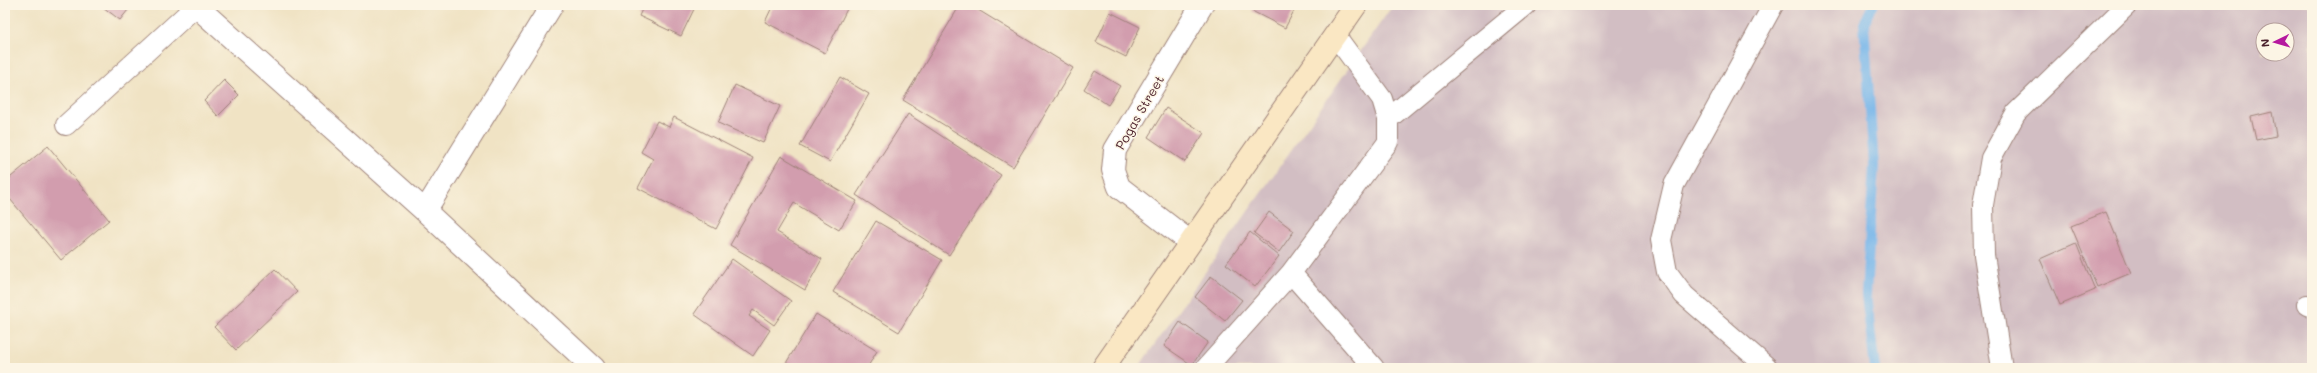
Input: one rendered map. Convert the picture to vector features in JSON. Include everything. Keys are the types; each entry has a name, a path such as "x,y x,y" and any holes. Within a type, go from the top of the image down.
{"street":[{"path":"425,211 552,5"},
{"name":"Pogas Street","path":"1190,242 1119,187 1113,170 1115,150 1202,5"},
{"path":"1104,368 1190,242 1356,5"},
{"path":"195,6 425,211 594,368"}],"lane":[{"path":"1388,119 1526,5"},
{"path":"1767,368 1684,295 1667,272 1661,240 1674,185 1773,5"},
{"path":"2002,368 1984,255 1983,205 1991,158 2016,113 2127,5"},
{"path":"66,125 195,6"},
{"path":"1206,368 1291,273 1388,142 1388,119 1382,99 1335,35"},
{"path":"1291,273 1374,368"}],"shaded area":[{"path":"1393,5 2312,5 2312,368 1138,368"}],"building":[{"path":"104,5 132,5 120,20 103,7"},
{"path":"644,5 696,5 681,36 639,16"},
{"path":"773,5 849,5 825,53 765,22"},
{"path":"960,5 970,5 1073,68 1013,167 903,100"},
{"path":"1256,5 1297,5 1285,28 1252,11"},
{"path":"1110,12 1140,27 1126,57 1096,42"},
{"path":"1095,71 1120,86 1108,105 1084,89"},
{"path":"840,77 869,94 830,162 800,146"},
{"path":"224,80 239,95 218,116 204,101"},
{"path":"735,85 780,106 763,143 718,123"},
{"path":"1166,108 1204,133 1185,162 1148,137"},
{"path":"2272,112 2276,136 2256,140 2251,117"},
{"path":"908,114 1001,175 949,255 856,195"},
{"path":"674,117 753,158 716,229 638,188 653,159 641,152 657,121 669,127"},
{"path":"48,146 109,220 61,260 5,193 5,182"},
{"path":"781,156 857,201 839,230 794,203 777,232 822,259 805,290 730,245"},
{"path":"1269,212 1294,231 1279,252 1254,233"},
{"path":"2106,212 2131,273 2097,287 2071,226"},
{"path":"876,221 942,260 899,332 833,292"},
{"path":"1250,232 1279,256 1255,287 1226,264"},
{"path":"2076,243 2095,290 2060,305 2040,259"},
{"path":"732,259 791,301 774,325 753,310 749,316 770,330 753,356 694,314"},
{"path":"275,269 297,292 236,350 214,327"},
{"path":"1211,276 1242,300 1225,321 1195,297"},
{"path":"816,314 877,351 867,368 783,368"},
{"path":"1180,322 1208,342 1192,365 1164,346"}],"waterway":[{"path":"1873,5 1864,24 1874,166 1866,295 1875,368"}]}
